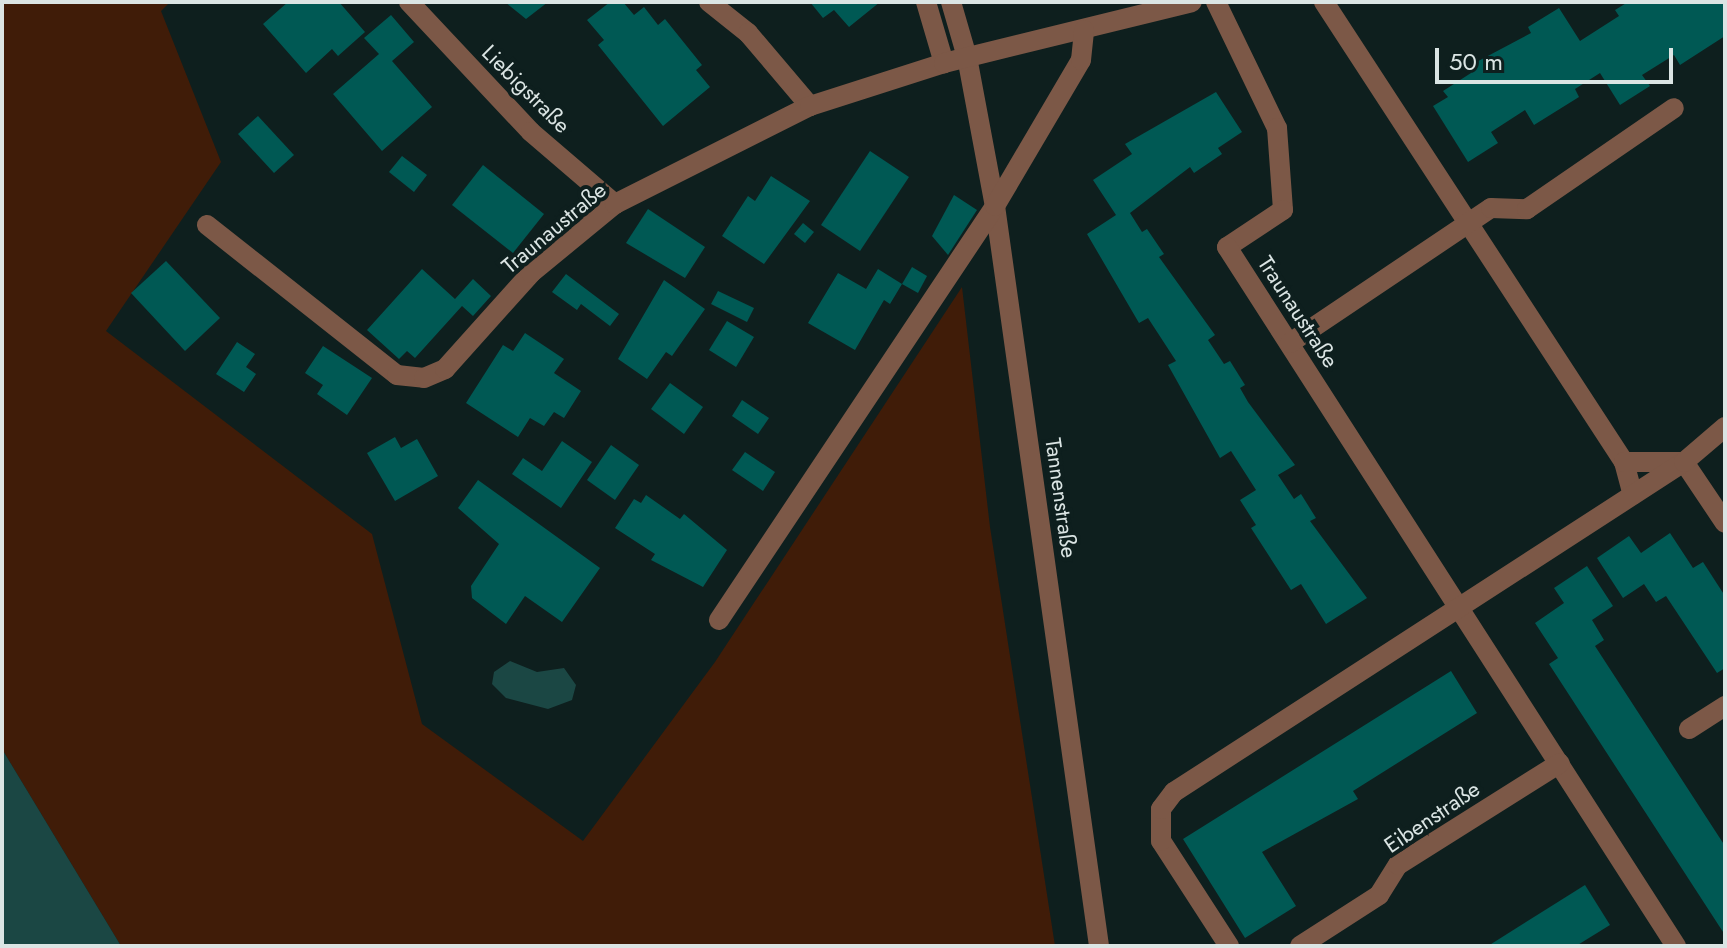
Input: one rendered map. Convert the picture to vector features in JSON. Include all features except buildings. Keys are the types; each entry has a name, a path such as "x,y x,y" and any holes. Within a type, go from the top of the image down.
{"street":[{"name":"Liebigstraße","path":"409,2 531,132 615,204"},
{"path":"709,2 748,33 810,106"},
{"path":"926,2 944,63"},
{"name":"Tannenstraße","path":"951,2 967,57 995,206 1099,946"},
{"name":"Traunaustraße","path":"207,225 397,375 424,378 445,369 531,273 615,204 810,106 944,63 1192,2"},
{"name":"Traunaustraße","path":"1216,2 1277,128 1283,210 1227,247 1462,606"},
{"path":"1324,2 1624,462 1633,495"},
{"path":"719,620 995,206 1081,60 1084,30"},
{"path":"1290,343 1491,208 1527,209 1674,108"},
{"path":"1229,946 1161,841 1161,809 1174,792 1684,462 1725,427"},
{"path":"1624,462 1684,462"},
{"path":"1684,462 1725,523"},
{"path":"1462,606 1560,763 1665,942"},
{"path":"1689,729 1725,706"},
{"name":"Eibenstraße","path":"1300,946 1379,895 1398,865 1560,763"}],"shaded area":[{"path":"2,2 170,2 161,11 221,162 106,331 372,534 422,724 583,841 715,662 962,287 990,527 1055,946 121,946 2,749"}],"water":[{"path":"510,661 537,672 564,668 576,685 572,700 548,709 506,698 492,684 494,672"},
{"path":"2,749 121,946 2,946"}]}
